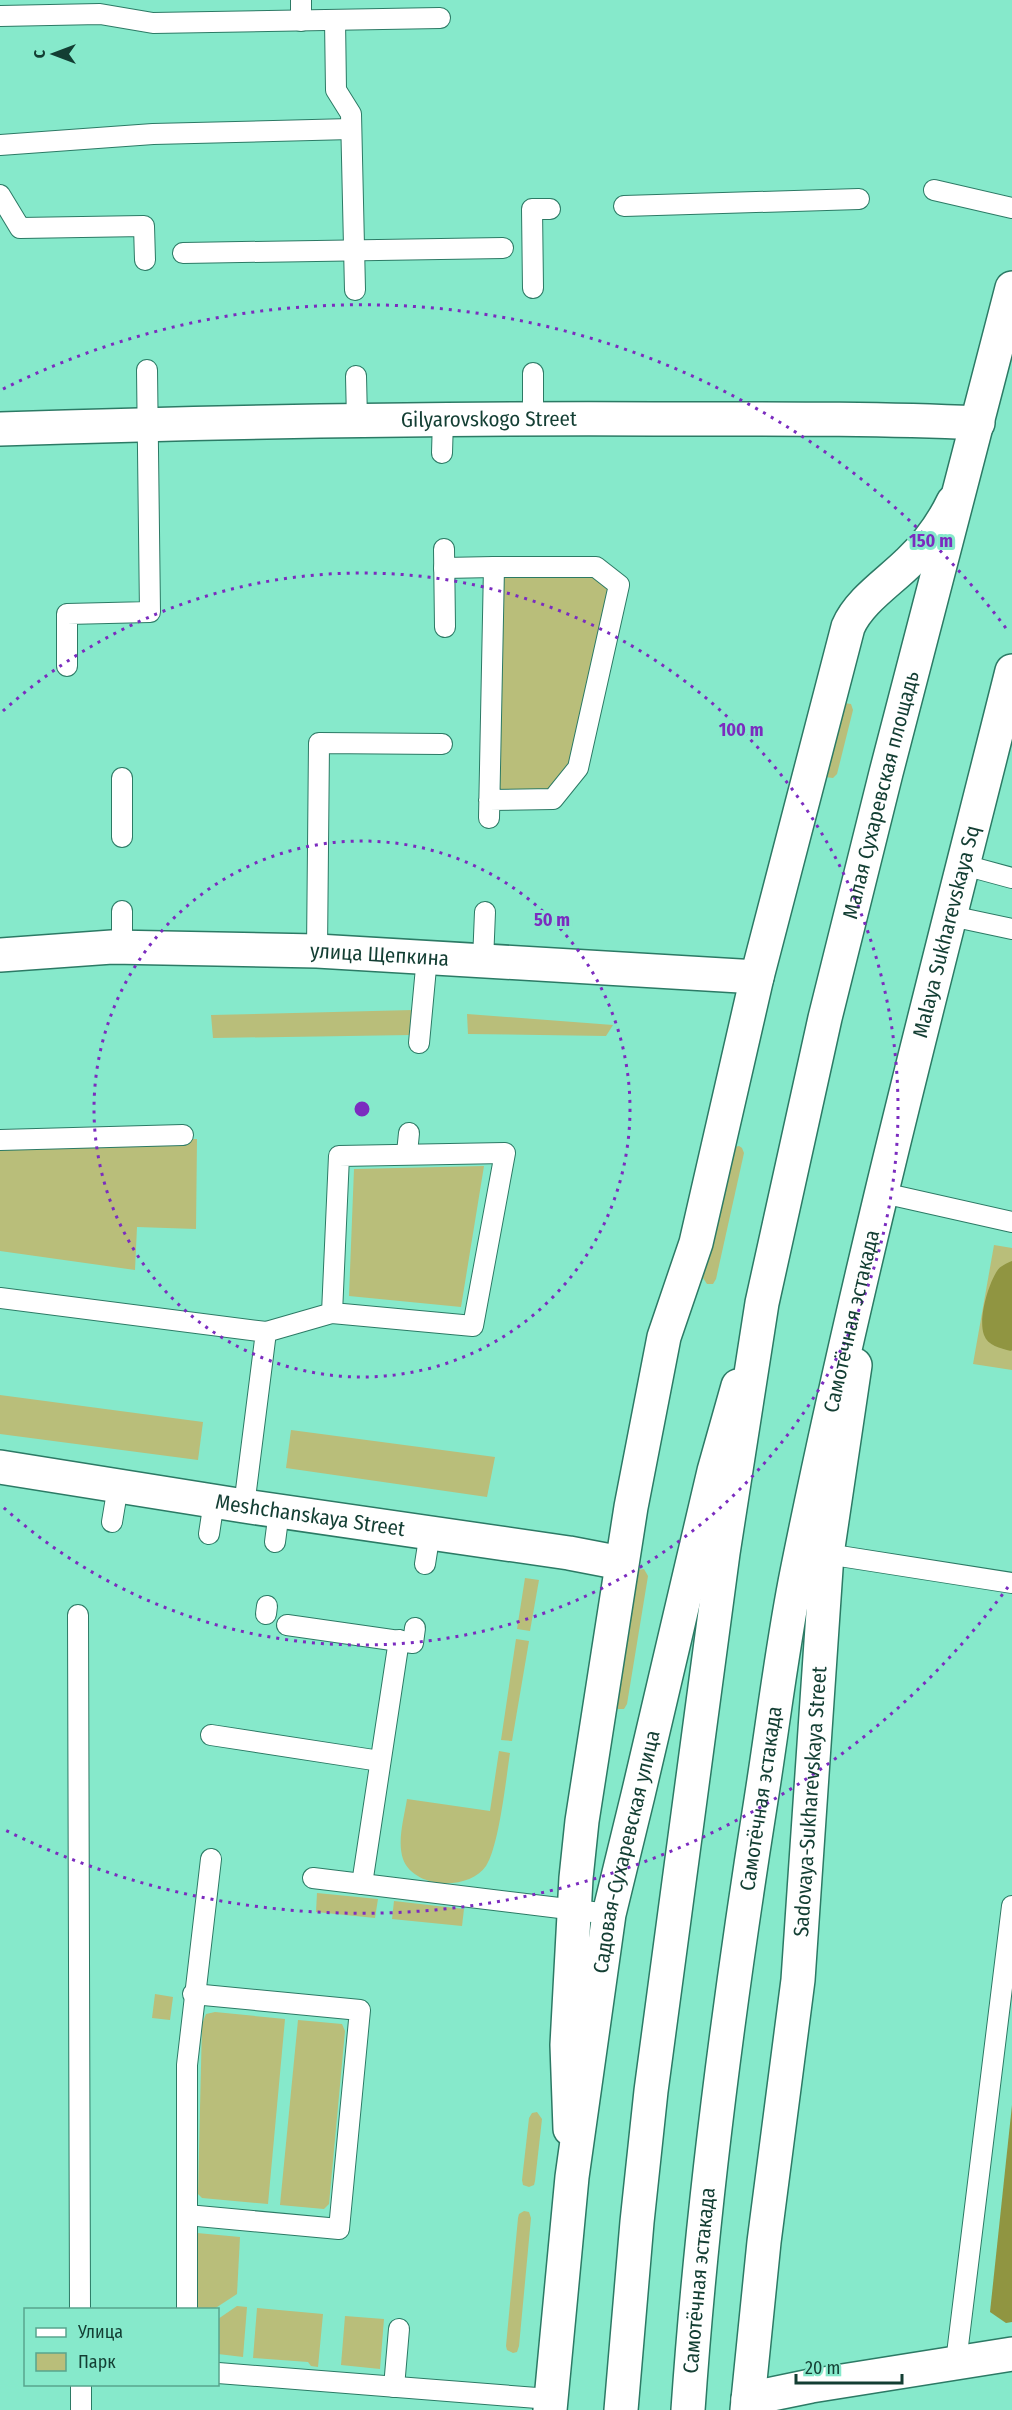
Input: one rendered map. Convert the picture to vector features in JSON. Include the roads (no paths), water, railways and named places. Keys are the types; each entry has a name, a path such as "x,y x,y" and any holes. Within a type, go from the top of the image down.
{"main road":[{"name":"Малая Сухаревская площадь","path":"762,1303 825,1018 1012,288"},
{"name":"Gilyarovskogo Street","path":"0,429 443,419 900,420 978,423"},
{"path":"572,2177 567,2045 574,1911 582,1821 621,1563 664,1337 696,1243 757,977 849,627 859,609 927,543 945,519 958,493"},
{"name":"Malaya Sukharevskaya Sq","path":"882,1193 1012,671"},
{"name":"улица Щепкина","path":"0,955 122,947 317,951 757,977"},
{"name":"Sadovaya-Sukharevskaya Street","path":"748,2405 764,2242 798,1980 827,1554 882,1193"},
{"name":"Самотёчная эстакада","path":"688,2410 704,2229 735,1969 796,1577 838,1380 882,1193"},
{"path":"621,2410 651,2091 723,1553 762,1303"},
{"name":"Садовая-Сухаревская улица","path":"550,2405 572,2177 609,1914 714,1471 762,1303"},
{"name":"Meshchanskaya Street","path":"0,1467 229,1504 277,1527 427,1548 569,1552 621,1563"},
{"path":"748,2405 811,2386 1012,2354"}],"lane":[{"path":"301,0 301,21"},
{"path":"0,16 100,14 153,23 440,18"},
{"path":"335,20 336,90 351,114 355,290"},
{"path":"0,144 153,134 351,129"},
{"path":"934,190 1012,208"},
{"path":"0,195 20,228 144,226 145,260"},
{"path":"624,206 859,199"},
{"path":"533,288 532,209 550,208"},
{"path":"183,253 503,248"},
{"path":"67,666 67,615 150,612 147,370"},
{"path":"533,373 533,419"},
{"path":"356,376 357,420"},
{"path":"442,453 443,419"},
{"path":"444,627 444,558 494,567 596,567 619,585 578,768 552,800 489,809 494,567"},
{"path":"317,951 319,743 442,744"},
{"path":"122,778 122,837"},
{"path":"964,865 1012,878"},
{"path":"122,911 122,947"},
{"path":"483,961 485,912"},
{"path":"951,916 1012,929"},
{"path":"419,1043 427,957"},
{"path":"407,1153 409,1133"},
{"path":"0,1140 183,1135"},
{"path":"0,1298 266,1332 332,1313 472,1326 505,1153 339,1156 332,1313"},
{"path":"882,1193 1012,1222"},
{"path":"209,1534 229,1504 266,1332"},
{"path":"112,1522 118,1486"},
{"path":"827,1554 1012,1583"},
{"path":"78,1615 80,2308"},
{"path":"287,1625 414,1643 415,1628"},
{"path":"362,1884 399,1640"},
{"path":"211,1734 380,1761"},
{"path":"187,2308 187,2066 193,1995 211,1859"},
{"path":"313,1878 609,1914"},
{"path":"956,2362 1012,1906"},
{"path":"187,2215 339,2229 360,2010 193,1995"},
{"path":"394,2387 399,2329"},
{"path":"219,2373 394,2387 550,2405"},
{"path":"81,2386 81,2410"}]}
